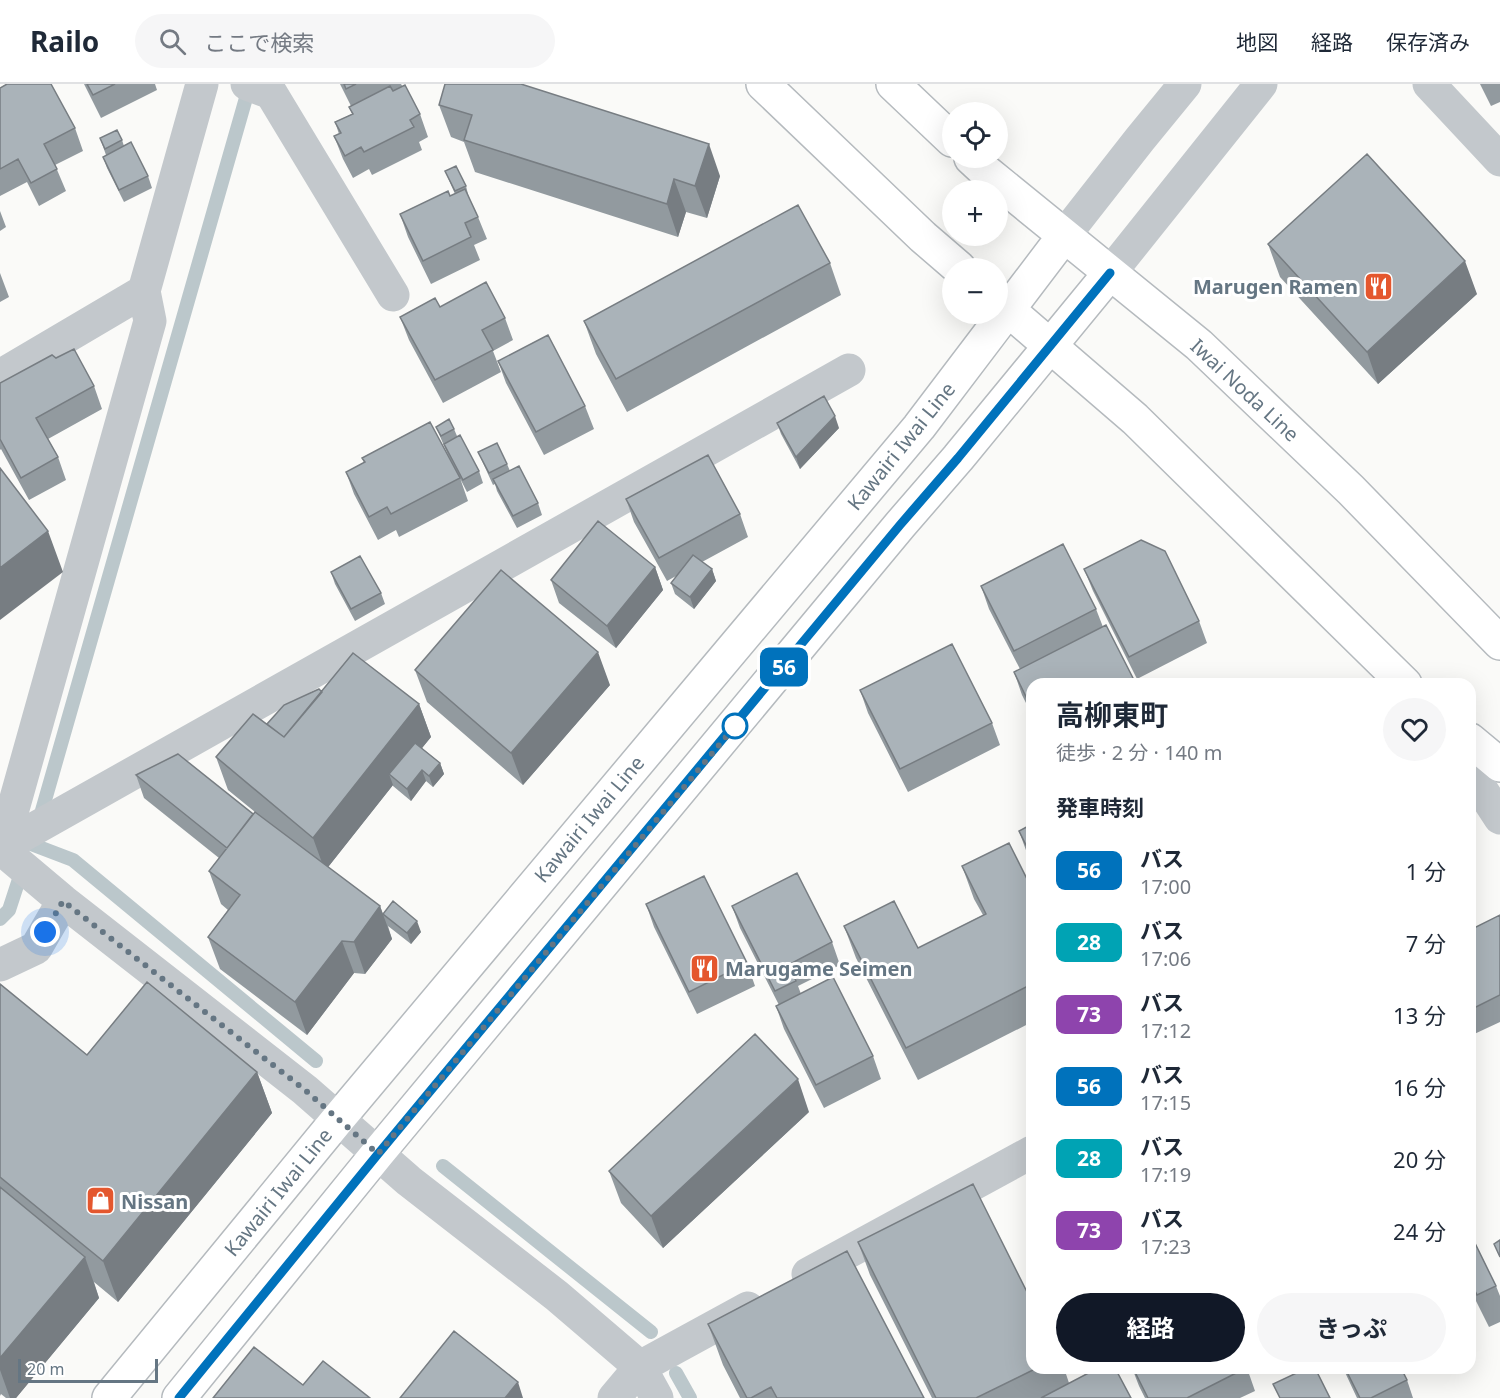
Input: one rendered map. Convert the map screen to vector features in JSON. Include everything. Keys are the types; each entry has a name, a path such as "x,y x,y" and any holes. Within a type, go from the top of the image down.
{"main road":[{"path":"763,84 947,258"},
{"path":"893,84 942,131"},
{"name":"Iwai Noda Line","path":"982,168 1199,345 1489,626 1500,643"},
{"name":"Kawairi Iwai Line","path":"1008,300 1064,236"},
{"path":"179,1398 378,1154 1110,273"},
{"path":"1008,310 1135,419 1399,678"},
{"name":"Kawairi Iwai Line","path":"109,1398 338,1119 919,427 991,324"},
{"path":"1476,745 1500,765"}],"street":[{"path":"6,848 13,809 150,321 144,291 202,84"},
{"path":"1064,236 1185,84"},
{"path":"1110,273 1261,84"},
{"path":"1429,84 1500,160"},
{"path":"259,88 393,295"},
{"path":"0,376 144,291"},
{"path":"6,848 67,811 849,370"},
{"path":"1476,781 1500,818"},
{"path":"6,848 56,896 305,1090 409,1181 557,1296 640,1367 657,1398"},
{"path":"0,965 36,948 56,896"},
{"path":"614,1398 640,1367 1026,1155"}],"building":[{"path":"7,84 51,84 75,128 44,144 57,169 31,183 18,159 0,169 0,88"},
{"path":"87,84 115,84 93,95"},
{"path":"344,84 356,84 346,89"},
{"path":"445,84 521,84 709,144 695,186 674,179 667,204 464,140 472,115 439,105"},
{"path":"405,85 420,114 410,120 414,127 364,152 361,147 345,156 334,136 341,133 335,122 353,114 349,107 390,86 393,91"},
{"path":"117,130 122,140 105,149 100,138"},
{"path":"131,142 148,176 119,190 103,157"},
{"path":"1367,154 1465,261 1367,352 1268,244"},
{"path":"456,166 466,186 455,191 445,171"},
{"path":"465,189 478,217 465,223 471,237 423,261 400,214 448,191 450,196"},
{"path":"798,205 830,263 616,379 584,321"},
{"path":"486,282 505,318 482,330 493,350 435,380 400,317 435,298 440,307"},
{"path":"548,335 585,406 536,432 498,361"},
{"path":"74,349 94,386 36,418 58,457 21,478 0,439 0,383 52,355 56,358"},
{"path":"824,396 835,416 796,457 777,423"},
{"path":"449,419 454,429 441,436 436,427"},
{"path":"430,422 460,478 391,514 387,507 369,517 346,472 365,462 362,458"},
{"path":"460,435 479,471 463,480 444,444"},
{"path":"497,443 507,464 489,473 478,452"},
{"path":"708,455 740,514 659,558 626,499"},
{"path":"519,466 538,503 513,516 493,479"},
{"path":"0,468 48,531 0,568"},
{"path":"598,521 655,567 607,626 551,580"},
{"path":"1141,540 1165,551 1199,621 1129,657 1084,569"},
{"path":"1063,544 1096,609 1014,651 981,586"},
{"path":"693,555 712,569 690,597 671,583"},
{"path":"360,556 381,593 351,609 331,572"},
{"path":"501,570 598,652 511,753 415,670"},
{"path":"1106,625 1133,678 1026,678 1026,697 1014,672"},
{"path":"952,644 992,723 900,769 860,690"},
{"path":"353,653 419,704 313,838 216,757 253,714 284,737"},
{"path":"319,689 322,692 284,737 267,724 284,705"},
{"path":"415,743 440,763 429,776 422,770 407,789 389,774"},
{"path":"178,754 253,814 227,848 136,775"},
{"path":"255,812 380,906 354,942 342,941 295,1002 208,937 240,895 209,871"},
{"path":"1026,827 1026,845 1019,831"},
{"path":"1009,843 1026,877 1026,987 906,1048 844,926 894,901 918,948 986,914 962,866"},
{"path":"797,873 832,942 788,965 796,981 775,991 732,906"},
{"path":"704,876 747,963 689,992 646,904"},
{"path":"393,901 417,921 407,933 383,914"},
{"path":"1500,915 1500,995 1476,1007 1476,927"},
{"path":"833,977 873,1056 816,1085 776,1006"},
{"path":"147,982 257,1072 103,1261 0,1177 0,984 87,1055"},
{"path":"755,1034 798,1079 651,1216 609,1171"},
{"path":"973,1184 1026,1290 1026,1373 976,1398 936,1398 858,1242"},
{"path":"0,1187 85,1257 0,1358"},
{"path":"1500,1240 1500,1257 1494,1244"},
{"path":"1476,1245 1496,1286 1477,1295 1476,1293"},
{"path":"847,1251 924,1398 777,1398 771,1387 747,1398 708,1324"},
{"path":"454,1331 518,1382 505,1398 400,1398"},
{"path":"254,1347 303,1385 323,1361 370,1398 213,1398"},
{"path":"1087,1374 1118,1374 1131,1398 1041,1398"},
{"path":"1136,1374 1234,1374 1187,1398 1148,1398"},
{"path":"1294,1374 1318,1374 1330,1398 1280,1398 1273,1384"},
{"path":"1348,1374 1404,1374 1407,1380 1371,1398 1360,1398"}],"waterway":[{"path":"39,821 250,84"},
{"path":"31,844 73,860 316,1061"},
{"path":"0,919 9,910 23,867"},
{"path":"443,1166 651,1332"},
{"path":"676,1373 690,1398"}],"bus line":[{"name":"56","path":"179,1398 378,1154 1110,273"}],"place":[{"name":"Marugen Ramen","path":"1379,286"},
{"name":"Marugame Seimen","path":"704,968"},
{"name":"Nissan","path":"100,1201"}],"route":[{"path":"45,932 63,901 305,1090 378,1154 735,726"}]}
